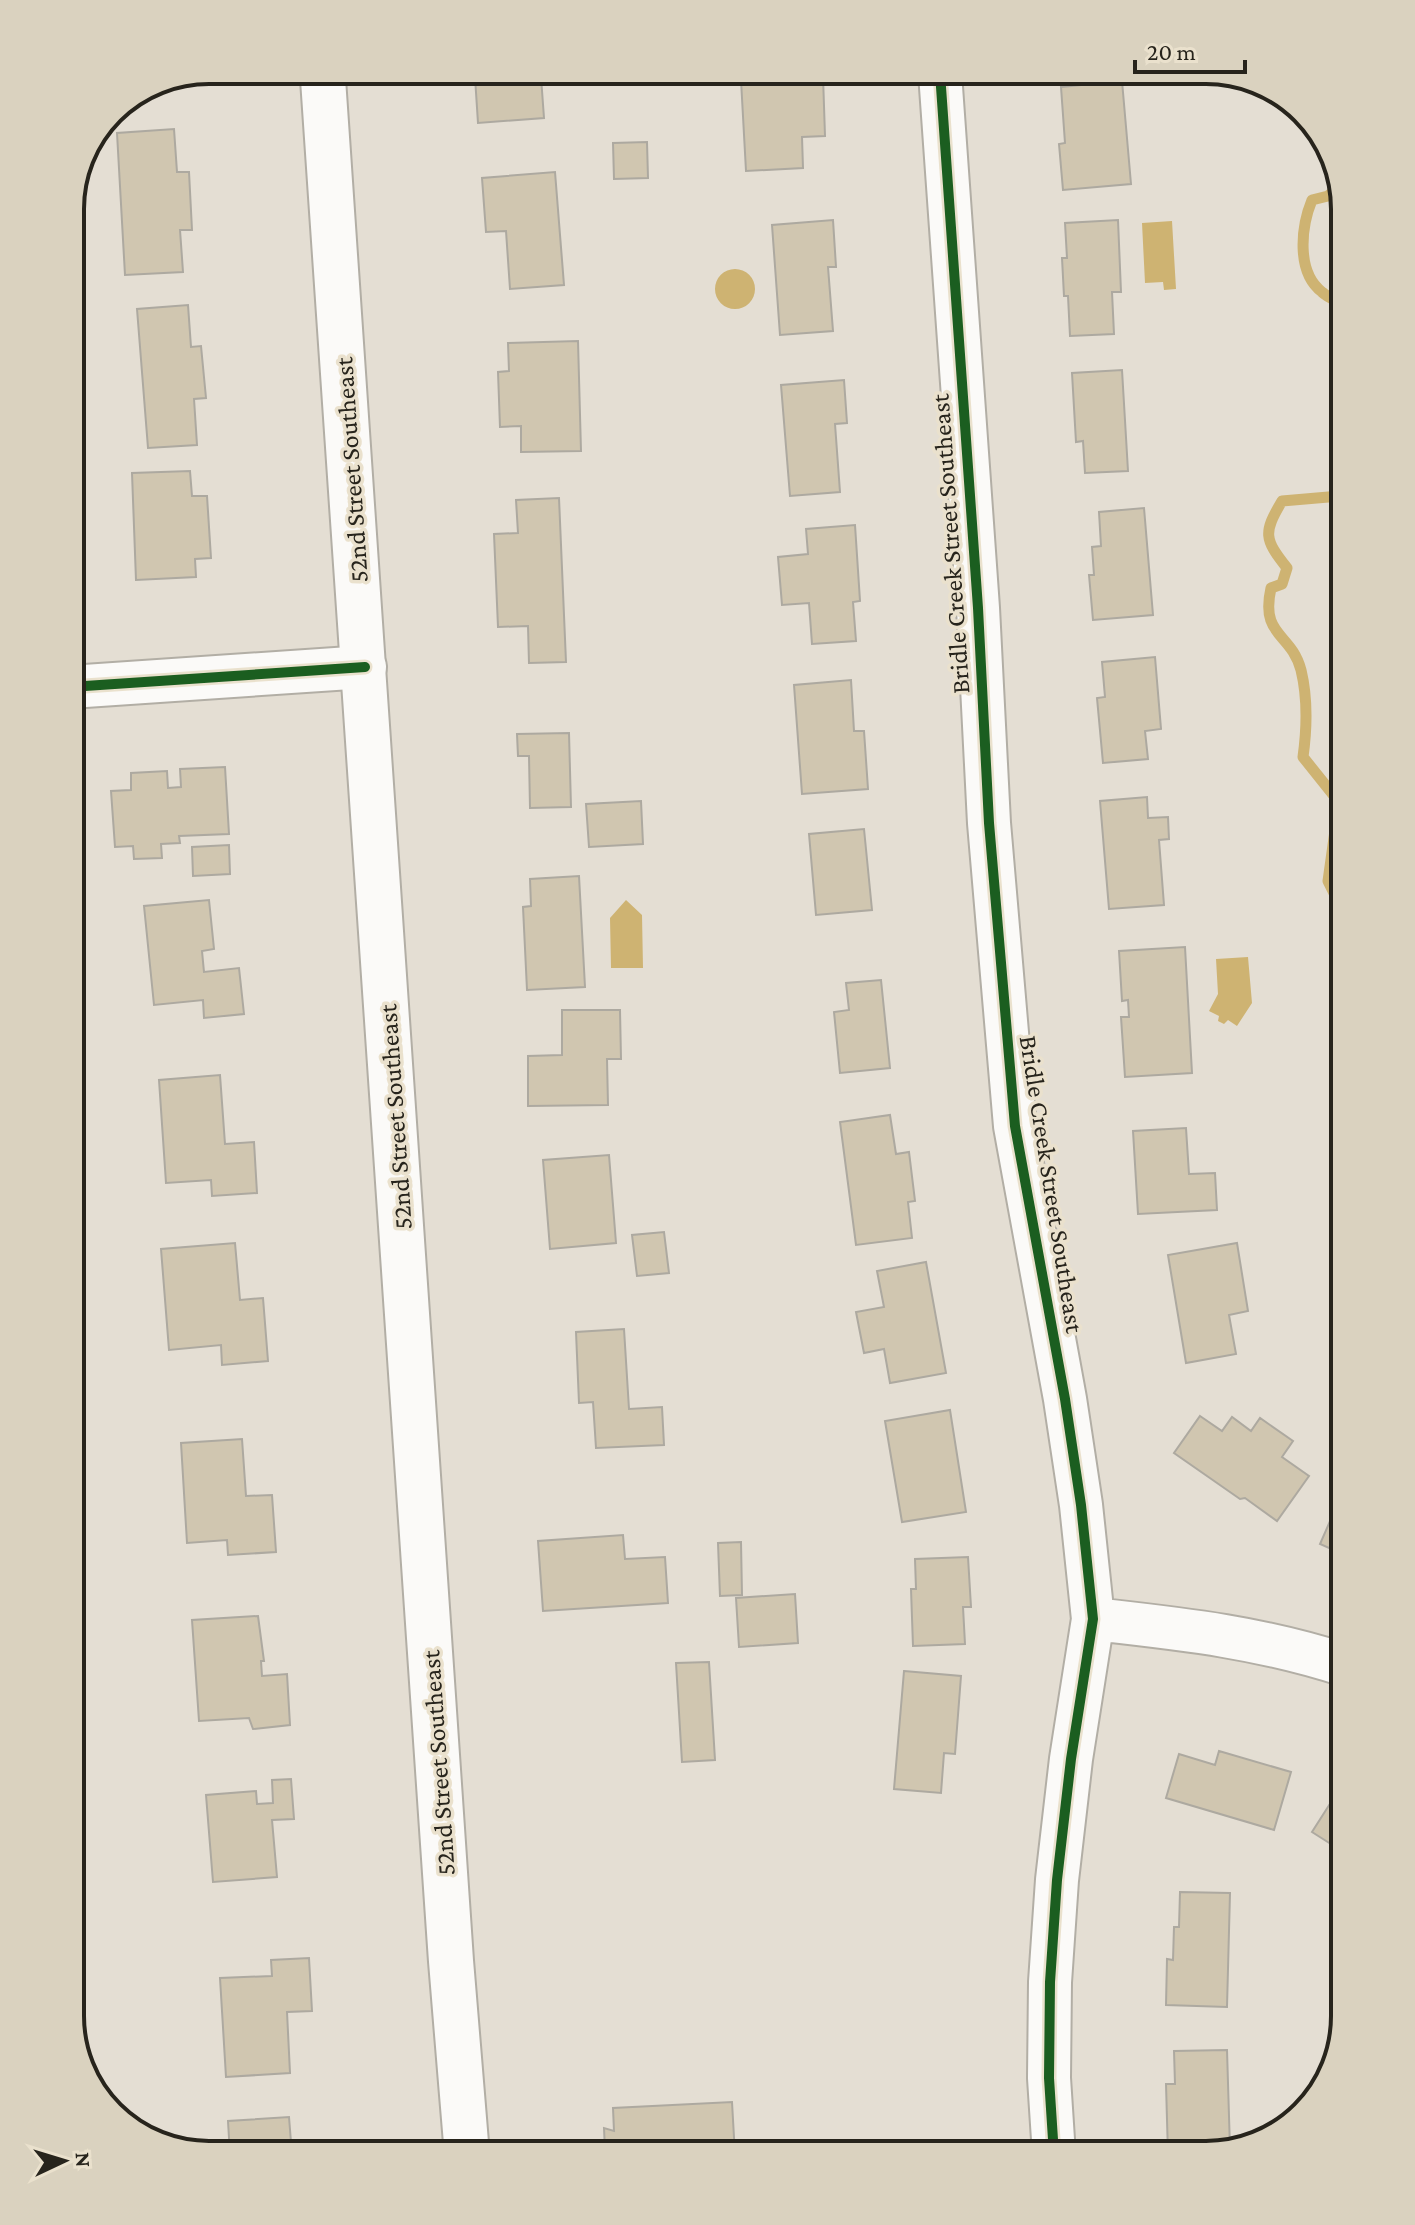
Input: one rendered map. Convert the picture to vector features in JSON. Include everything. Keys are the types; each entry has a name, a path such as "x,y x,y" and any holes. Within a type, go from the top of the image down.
{"main road":[{"name":"52nd Street Southeast","path":"323,84 466,2141"}],"street":[{"name":"Bridle Creek Street Southeast","path":"941,84 978,608 989,823 1014,1111 1026,1195 1065,1399 1081,1505 1093,1619 1071,1759 1057,1880 1049,2078 1053,2141"},
{"path":"84,686 365,667"},
{"path":"1093,1619 1226,1634 1331,1660"}],"shaded area":[{"path":"1172,221 1176,289 1164,290 1163,282 1145,283 1142,223"},
{"path":"735,269 749,275 755,289 749,303 735,309 721,303 715,289 721,275"},
{"path":"626,900 642,915 643,968 611,968 610,918"},
{"path":"1248,957 1252,1003 1237,1026 1228,1020 1224,1024 1218,1021 1219,1016 1209,1011 1218,994 1216,959"}],"building":[{"path":"475,84 542,84 544,118 478,123"},
{"path":"741,84 823,84 825,136 802,137 803,168 746,171"},
{"path":"1122,84 1131,184 1063,190 1059,144 1065,143 1061,87"},
{"path":"174,129 177,172 189,172 192,230 180,230 183,272 125,275 117,133"},
{"path":"647,142 648,178 614,179 613,143"},
{"path":"555,172 564,285 510,289 506,231 486,232 482,178"},
{"path":"833,220 836,267 828,267 833,331 780,335 772,225"},
{"path":"1118,220 1121,292 1112,292 1114,334 1070,336 1062,258 1067,258 1065,223"},
{"path":"188,305 191,347 201,346 206,398 194,399 197,445 148,448 137,309"},
{"path":"578,341 581,451 521,452 521,426 500,427 498,372 509,371 508,343"},
{"path":"1122,370 1128,471 1085,473 1083,441 1076,442 1072,373"},
{"path":"844,380 847,423 835,424 840,492 790,496 781,385"},
{"path":"190,471 192,496 207,496 211,558 195,559 196,577 136,580 132,473"},
{"path":"559,498 566,662 529,663 528,626 498,627 494,534 518,533 516,500"},
{"path":"1144,508 1153,615 1093,620 1089,575 1094,575 1092,547 1101,546 1099,512"},
{"path":"855,525 860,601 853,602 856,641 812,644 809,603 782,605 778,557 808,554 806,529"},
{"path":"1155,657 1161,729 1145,731 1148,759 1103,763 1097,698 1105,697 1102,662"},
{"path":"851,680 854,731 864,731 868,789 802,794 794,685"},
{"path":"569,733 571,807 530,808 529,756 518,756 517,734"},
{"path":"225,767 229,834 179,836 180,843 161,844 162,858 134,859 133,846 115,847 111,791 131,790 131,773 167,771 168,788 181,787 180,769"},
{"path":"1147,797 1148,818 1168,817 1169,839 1159,840 1164,905 1109,909 1100,801"},
{"path":"641,801 643,844 589,847 586,804"},
{"path":"864,829 872,910 816,915 809,834"},
{"path":"229,845 230,874 193,876 192,847"},
{"path":"579,876 585,987 527,990 523,907 531,906 530,879"},
{"path":"209,900 214,949 202,951 204,972 239,968 244,1014 204,1018 203,1000 154,1005 144,906"},
{"path":"1185,947 1192,1073 1125,1077 1121,1017 1129,1017 1128,1000 1122,1001 1119,951"},
{"path":"881,980 890,1068 840,1073 834,1012 849,1010 846,983"},
{"path":"562,1010 620,1010 621,1059 607,1059 608,1105 528,1106 528,1056 562,1055"},
{"path":"220,1075 225,1144 254,1142 257,1193 212,1196 211,1180 166,1183 159,1080"},
{"path":"890,1115 896,1154 909,1152 915,1201 908,1202 912,1238 856,1245 840,1122"},
{"path":"1186,1128 1189,1174 1215,1173 1217,1210 1138,1214 1133,1131"},
{"path":"609,1155 616,1243 550,1249 543,1160"},
{"path":"664,1232 669,1273 637,1276 632,1235"},
{"path":"235,1243 240,1300 263,1298 268,1361 222,1365 221,1345 169,1350 161,1249"},
{"path":"1237,1243 1248,1311 1229,1315 1236,1354 1186,1363 1168,1255"},
{"path":"926,1262 946,1373 890,1383 884,1349 864,1353 856,1312 884,1307 877,1271"},
{"path":"624,1329 629,1409 662,1407 664,1445 596,1448 593,1402 579,1403 576,1332"},
{"path":"950,1410 966,1512 902,1522 885,1421"},
{"path":"1200,1416 1222,1431 1232,1417 1251,1431 1260,1418 1293,1441 1282,1457 1309,1476 1277,1521 1174,1453"},
{"path":"242,1439 246,1496 272,1495 276,1552 228,1555 227,1540 187,1543 181,1443"},
{"path":"1331,1519 1331,1549 1320,1544"},
{"path":"623,1535 625,1559 665,1557 668,1603 543,1611 538,1541"},
{"path":"741,1542 742,1595 720,1596 718,1543"},
{"path":"968,1557 971,1607 963,1607 965,1644 913,1646 911,1589 916,1589 915,1559"},
{"path":"795,1594 798,1643 739,1647 736,1598"},
{"path":"258,1616 264,1661 261,1661 262,1676 287,1674 290,1725 253,1729 249,1718 199,1721 192,1620"},
{"path":"709,1662 715,1760 682,1762 676,1663"},
{"path":"904,1671 961,1676 955,1754 944,1753 941,1793 894,1789"},
{"path":"1219,1751 1291,1772 1274,1830 1166,1798 1179,1754 1215,1765"},
{"path":"291,1779 294,1819 272,1820 277,1877 213,1882 206,1795 256,1791 257,1804 273,1803 272,1780"},
{"path":"1331,1802 1331,1844 1312,1832"},
{"path":"1180,1892 1230,1893 1227,2007 1166,2005 1167,1959 1173,1960 1174,1927 1179,1927"},
{"path":"309,1958 312,2011 287,2012 290,2073 226,2077 220,1978 272,1976 271,1960"},
{"path":"1227,2050 1230,2139 1168,2141 1166,2084 1175,2084 1174,2051"},
{"path":"732,2102 734,2141 605,2141 604,2128 614,2131 613,2108"},
{"path":"289,2117 291,2141 229,2141 228,2121"}],"waterway":[{"path":"1330,194 1312,200 1305,223 1303,249 1308,273 1331,298"},
{"path":"1331,497 1282,501 1269,529 1269,536 1274,550 1287,568 1282,584 1271,588 1269,604 1273,625 1291,648 1301,670 1306,714 1303,757 1331,792"},
{"path":"1331,859 1328,881 1331,887"}],"cycle path":[{"path":"941,84 978,608 989,823 1015,1126 1065,1399 1081,1505 1093,1619 1071,1759 1057,1880 1050,1982 1049,2078 1053,2141"},
{"path":"84,686 365,667"}]}
